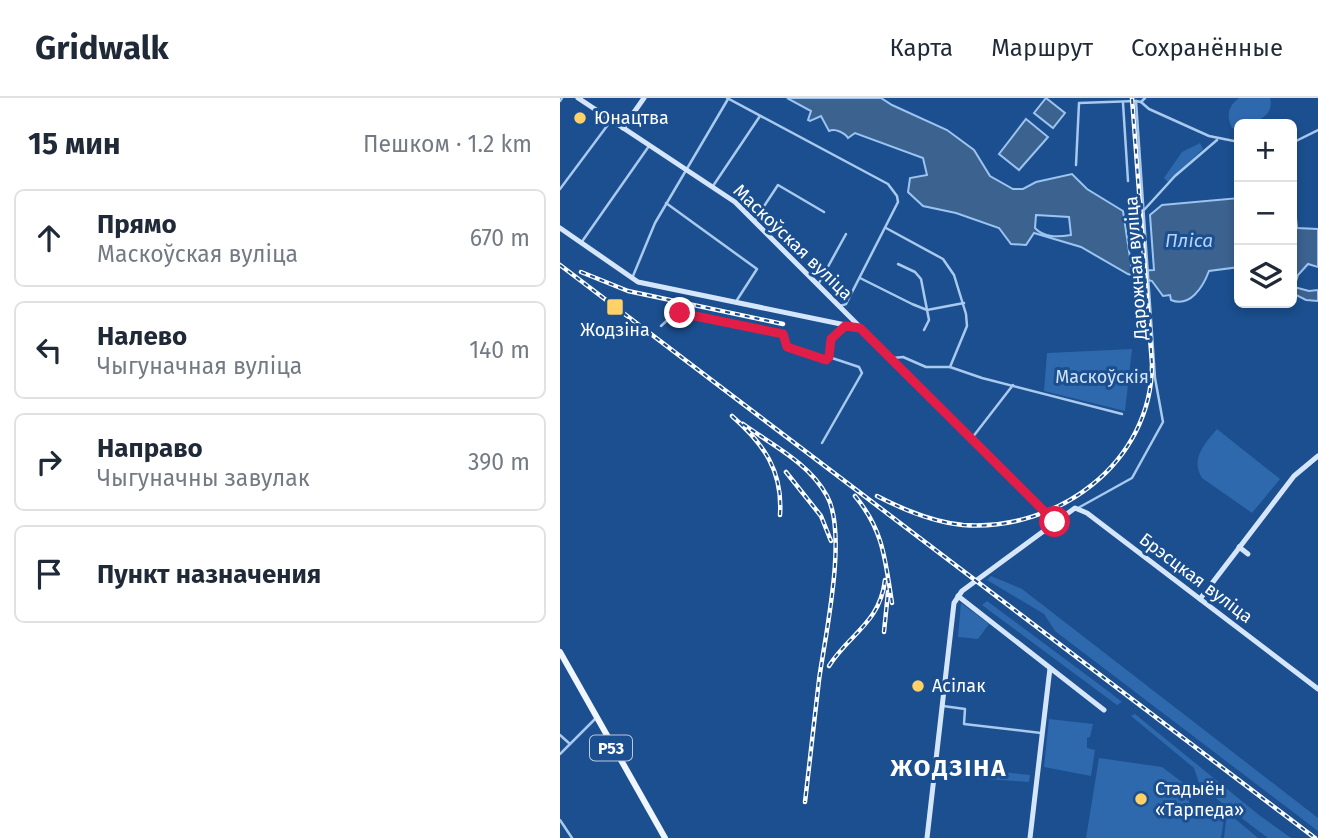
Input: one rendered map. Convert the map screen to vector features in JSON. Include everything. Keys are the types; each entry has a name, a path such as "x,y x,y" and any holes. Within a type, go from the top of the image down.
{"main road":[{"name":"Маскоўская вуліца","path":"578,98 713,186 755,220 1055,522"},
{"path":"623,128 644,98"},
{"path":"560,228 632,279 860,328"},
{"path":"1200,599 1294,476 1318,456"},
{"path":"927,838 954,603 958,596 1055,522 1078,508"},
{"name":"Брэсцкая вуліца","path":"1078,508 1318,689"},
{"path":"1239,547 1248,554"},
{"path":"958,596 1104,710"},
{"name":"Р53","path":"560,655 664,838"},
{"path":"1030,838 1034,774 1043,733 1050,668"}],"street":[{"path":"632,279 655,223 727,98 893,189 898,202 846,304 839,307"},
{"path":"1141,102 1145,98"},
{"name":"Дарожная вуліца","path":"1078,508 1132,478 1163,422 1155,378 1136,101"},
{"path":"1076,165 1079,103 1141,102 1173,121 1218,138 1234,140"},
{"path":"1123,103 1128,181"},
{"path":"713,186 760,116"},
{"path":"560,190 611,120"},
{"path":"1297,141 1318,130"},
{"path":"1144,210 1175,176 1218,138"},
{"path":"581,243 649,146"},
{"path":"755,220 778,185 824,212"},
{"path":"666,203 757,269 735,303"},
{"path":"886,228 943,258 954,275 964,303 967,326 950,366"},
{"path":"817,284 846,233"},
{"path":"898,264 918,274 927,310 928,324 924,330"},
{"path":"860,278 927,310 964,303"},
{"path":"661,326 673,315 680,313 783,334 787,347 817,359 827,360 829,357"},
{"path":"829,357 831,339 845,326"},
{"path":"822,443 862,373 859,367 829,357"},
{"path":"891,358 903,357 926,367 950,366 1122,414"},
{"path":"972,438 1013,385"},
{"path":"943,706 965,709 964,724 1043,733"},
{"path":"560,754 596,718"},
{"path":"560,735 570,744"},
{"path":"560,820 572,838"}],"green space":[{"path":"1239,98 1270,98 1271,105 1260,119 1234,119 1234,128 1229,119 1232,104"},
{"path":"1200,143 1203,149 1168,182 1164,178 1182,152"},
{"name":"Маскоўскія","path":"1132,349 1125,411 1044,391 1047,353"},
{"path":"1217,429 1280,479 1252,513 1202,478 1199,471 1200,452"},
{"path":"991,576 1022,589 1318,818 1318,831 1055,631 1044,614 987,580"},
{"path":"987,601 1122,702 1117,705 982,605"},
{"path":"961,603 989,624 978,639 958,637"},
{"path":"1135,714 1291,838 1268,838 1200,786 1194,768 1131,716"},
{"path":"1049,719 1093,724 1090,737 1087,738 1087,748 1095,750 1091,776 1044,767"},
{"name":"Стадыён «Тарпеда»","path":"1099,758 1162,767 1190,788 1189,805 1225,811 1221,838 1086,838"},
{"path":"945,766 1030,775 1029,782 945,776"},
{"path":"1227,812 1258,838 1224,838"}],"water":[{"name":"Пліса","path":"787,98 881,98 947,130 974,150 990,176 1013,189 1023,189 1036,182 1072,174 1087,189 1123,211 1132,271 1154,270 1150,215 1162,205 1234,198 1234,268 1209,271 1190,299 1178,302 1171,300 1170,295 1163,296 1152,281 1128,274 1081,247 1034,233 1026,245 1011,244 999,228 956,213 923,206 908,192 910,178 927,175 923,158 855,133 848,138 840,132 829,131 821,116 808,120 811,111","holes":["1036,215 1069,217 1071,235 1047,235 1039,231 1035,228"]},
{"path":"1046,98 1065,113 1053,128 1034,113"},
{"path":"1026,119 1048,137 1019,170 999,154"},
{"path":"1297,228 1318,229 1318,267 1308,264 1297,278"},
{"path":"1297,288 1318,290 1318,301 1297,296"}],"railway":[{"path":"877,496 918,515 963,525 998,524 1032,517 1064,503 1093,484 1117,460 1136,432 1148,400 1152,364 1132,98"},
{"path":"560,265 1315,838"},
{"path":"581,272 628,291 783,324"},
{"path":"732,416 762,448 775,472 780,515"},
{"path":"743,424 800,464 819,484 833,513 833,586 805,802"},
{"path":"786,472 821,516 831,541"},
{"path":"855,496 878,534 892,603"},
{"path":"829,666 870,618 882,595 885,580"},
{"path":"884,632 888,592"}],"place":[{"name":"Юнацтва","path":"580,118"},
{"name":"Жодзіна","path":"615,307"},
{"name":"Асілак","path":"918,686"},
{"name":"Стадыён «Тарпеда»","path":"1141,799"}],"district":[{"name":"ЖОДЗІНА","path":"949,768"}],"route":[{"path":"680,313 783,334 787,347 826,360 829,357 831,339 845,326 860,328 1055,522"}]}
